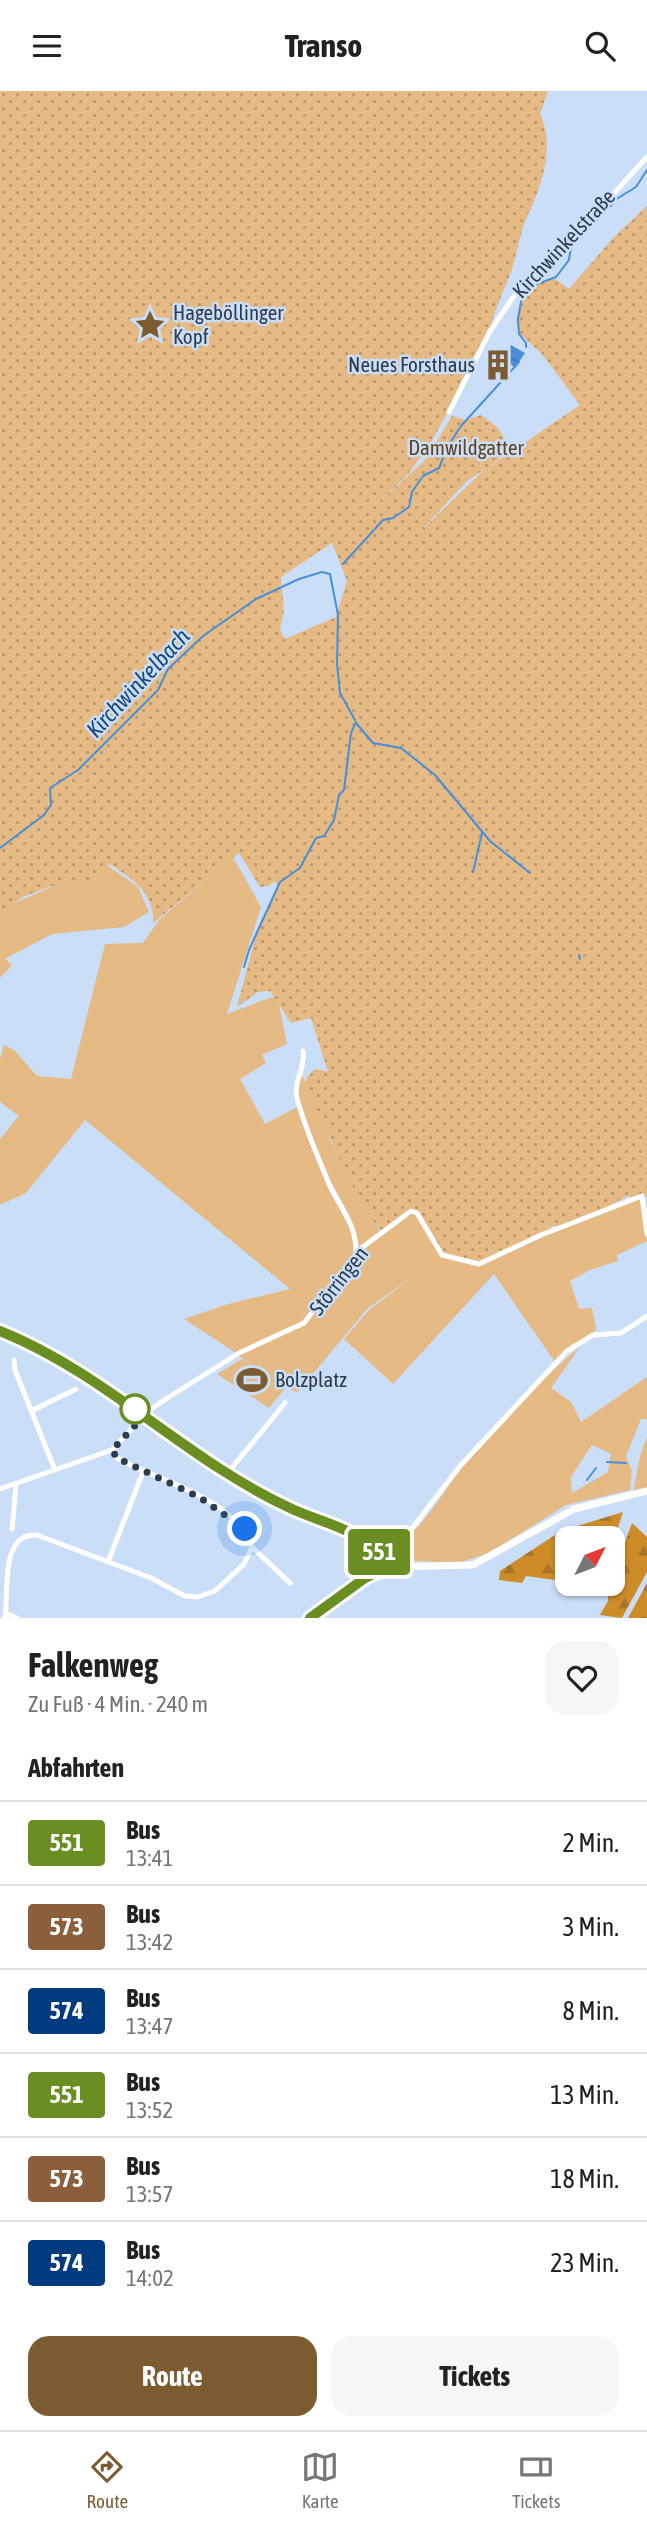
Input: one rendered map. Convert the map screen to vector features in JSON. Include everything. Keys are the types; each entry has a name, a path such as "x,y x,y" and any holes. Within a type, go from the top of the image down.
{"street":[{"name":"Kirchwinkelstraße","path":"449,412 490,331 521,286 577,234 647,157"},
{"path":"303,1051 305,1066 296,1086 297,1100 328,1181 348,1217 356,1253"},
{"name":"Störringen","path":"112,1450 144,1416 239,1353 304,1323 356,1253 411,1211 417,1213 442,1255 479,1264 541,1235 642,1196 647,1234"},
{"path":"379,1551 403,1540 460,1466 568,1351 593,1335 621,1333 646,1319"},
{"path":"0,1331 69,1364 226,1475 292,1509 362,1538 379,1551 387,1567"},
{"path":"14,1360 15,1370 55,1470"},
{"path":"31,1411 76,1389"},
{"path":"226,1475 285,1403"},
{"path":"0,1490 112,1450 117,1458 199,1497 234,1518 245,1529 252,1547 290,1583"},
{"path":"108,1562 143,1472"},
{"path":"12,1529 16,1486"},
{"path":"313,1616 365,1578 387,1567 408,1564 449,1568 473,1565 574,1509 647,1491"},
{"path":"17,1618 5,1615 3,1574 11,1543 22,1535 37,1535 150,1578 186,1596 206,1596 215,1591 243,1564 252,1547"},
{"path":"313,1616 324,1618"}],"green space":[{"name":"Damwildgatter","path":"0,91 548,91 540,114 547,140 545,167 522,230 490,336 430,444 409,473 373,508 425,460 452,416 465,420 481,415 497,427 511,449 489,467 580,405 542,354 519,333 516,320 526,291 533,283 554,278 569,289 614,237 647,206 647,1196 640,1201 628,1196 574,1224 547,1227 506,1255 475,1267 448,1259 413,1214 383,1234 360,1202 305,1085 307,1077 315,1069 328,1072 311,1018 291,1023 270,991 258,992 237,1007 258,927 278,886 274,881 269,886 260,887 239,853 153,923 153,912 146,895 134,881 109,864 88,882 51,886 23,897 0,915","holes":["486,468 419,533 466,482","332,543 347,581 336,617 285,639 280,630 284,610 281,577"]},
{"path":"233,857 261,907 227,1014 277,995 287,1044 262,1055 266,1063 240,1079 265,1124 299,1106 353,1233 354,1252 312,1315 304,1322 236,1353 184,1319 228,1304 290,1289 85,1120 26,1193 0,1205 0,1139 19,1116 0,1102 0,1059 4,1045 14,1050 37,1076 71,1079 105,944 143,943 160,919"},
{"path":"104,863 138,887 149,912 124,927 52,934 5,959 12,965 0,978 0,910"},
{"path":"302,1075 332,1144 380,1232 357,1250 349,1215 323,1166 299,1099 298,1086"},
{"path":"641,1197 647,1241 617,1255 618,1261 590,1270 570,1281 579,1309 592,1308 596,1328 593,1335 555,1362 494,1274 393,1384 344,1339 369,1310 418,1273 367,1309 297,1393 237,1355 305,1324 356,1254 412,1212 561,1229"},
{"path":"580,1347 551,1388 571,1402 581,1422 647,1377 647,1419 641,1419 626,1456 632,1471 630,1490 566,1505 489,1553 458,1563 400,1560 387,1551 420,1525 462,1468 533,1389","holes":["592,1445 611,1454 608,1472 572,1493 571,1477"]},
{"name":"Bolzplatz","path":"242,1359 287,1386 269,1408 217,1374"},
{"path":"647,1437 647,1490 633,1493 640,1456"},
{"path":"623,1512 618,1526 577,1526"},
{"path":"632,1523 647,1537 647,1572 622,1618 600,1615 608,1596 625,1596 625,1542"},
{"path":"555,1535 555,1580 526,1576 522,1583 499,1580 500,1571"},
{"path":"647,1583 647,1618 628,1618"}],"water":[{"path":"511,345 525,353 515,368 506,360"}],"waterway":[{"name":"Kirchwinkelbach","path":"526,347 519,334 518,319 521,302 529,287 556,277 569,260 571,247 618,198 636,187 647,170"},
{"name":"Kirchwinkelbach","path":"343,564 383,520 393,518 409,507 412,492 423,476 439,468 448,446 461,426 519,362"},
{"name":"Kirchwinkelbach","path":"0,848 44,815 51,805 50,788 78,770 158,690 168,669 203,636 256,599 299,579 322,572 330,574 338,615 337,664 340,693 355,720"},
{"path":"244,967 280,882 300,868 316,838 324,836 334,820 339,795 344,790 351,733 356,722"},
{"path":"356,723 373,743 401,748 435,775 490,841 530,873"},
{"path":"473,872 482,833"},
{"path":"579,955 580,959"},
{"path":"607,1462 626,1463"},
{"path":"587,1480 596,1468"}],"bus line":[{"name":"551","path":"0,1331 41,1349 92,1378 226,1475 292,1509 362,1538 382,1554 387,1567 365,1578 310,1618"}],"place":[{"name":"Hageböllinger Kopf","path":"150,325"},
{"name":"Neues Forsthaus","path":"498,365"},
{"name":"Bolzplatz","path":"252,1380"}],"route":[{"path":"135,1409 144,1416 112,1450 117,1458 199,1497 234,1518 245,1529"}]}
